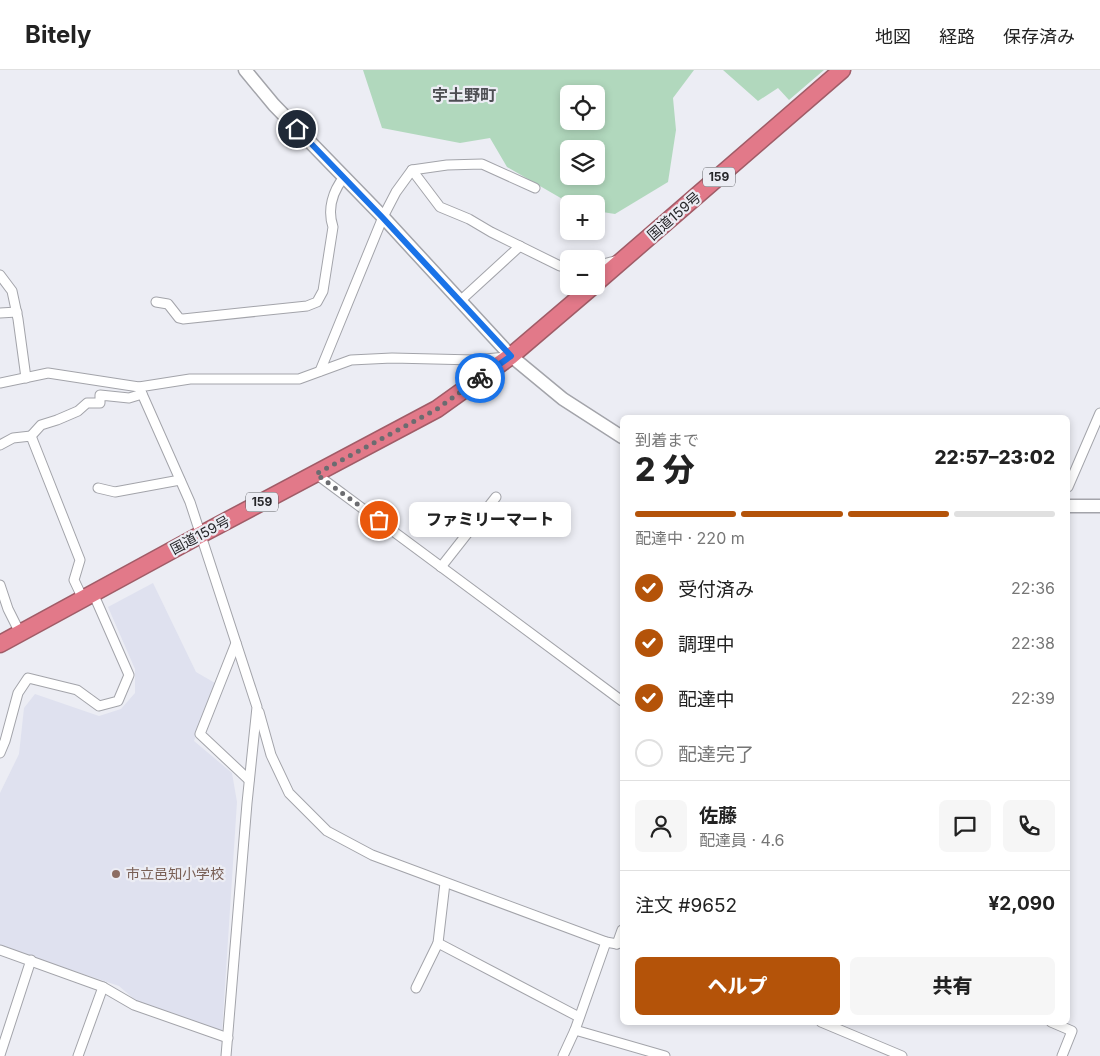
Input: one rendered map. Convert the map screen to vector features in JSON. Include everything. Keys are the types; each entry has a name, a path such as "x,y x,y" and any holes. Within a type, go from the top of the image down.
{"highway":[{"name":"国道159号","path":"605,276 842,70"},
{"name":"国道159号","path":"9,639 437,409 511,356 582,295"}],"street":[{"path":"245,70 274,105 382,217 511,356 563,399 620,436"},
{"path":"320,371 382,217 396,192 412,170 447,165 482,164 535,188"},
{"path":"412,170 440,208 469,219 560,266"},
{"path":"156,302 168,304 179,318 183,319 307,306 317,302 323,291 333,227 330,220 331,205 335,189 344,177"},
{"path":"460,302 520,246"},
{"path":"605,264 626,258"},
{"path":"0,275 12,292 17,312 26,378"},
{"path":"0,313 17,312"},
{"path":"0,445 13,438 31,436 41,425 78,411 86,402 100,403 100,395 129,398 140,391 190,379 299,379 351,360 392,358 475,360 511,356"},
{"path":"0,383 48,373 140,391"},
{"path":"140,391 190,502 271,755 289,792 327,831 372,855 606,942 620,943"},
{"path":"1070,482 1100,413"},
{"path":"0,753 18,693 28,678 77,690 99,706 118,702 129,675 88,596 74,580 80,560 31,436"},
{"path":"316,474 620,700"},
{"path":"98,488 115,492 180,480"},
{"path":"441,567 496,497"},
{"path":"1070,506 1100,506"},
{"path":"0,585 8,608 9,639"},
{"path":"236,643 200,734 249,780"},
{"path":"226,1056 249,780 257,707"},
{"path":"416,988 438,943 445,883"},
{"path":"563,1056 586,1002 606,942"},
{"path":"438,943 579,1017"},
{"path":"0,950 103,987 134,1004 228,1038"},
{"path":"0,1055 31,960"},
{"path":"78,1056 103,987"},
{"path":"828,1025 902,1056"},
{"path":"1057,1025 1072,1031 1062,1056"},
{"path":"575,1030 665,1056"}],"shaded area":[{"name":"市立邑知小学校","path":"153,583 196,672 215,683 194,741 232,773 237,802 222,1032 140,1004 119,986 0,946 0,793 19,754 24,708 35,694 99,716 121,709 135,693 135,669 108,607"}],"green space":[{"path":"363,70 694,70 673,98 676,130 668,182 615,214 605,212 605,195 560,195 560,198 507,167 490,138 460,143 382,128"},
{"path":"723,70 824,70 789,100 778,88 758,101"}],"way so far":[{"path":"379,520 316,474 437,409 480,378"}],"place":[{"name":"ファミリーマート","path":"379,520"},
{"name":"市立邑知小学校","path":"116,874"}],"district":[{"name":"宇土野町","path":"464,95"}],"route":[{"path":"297,129 511,356 480,378"}]}
